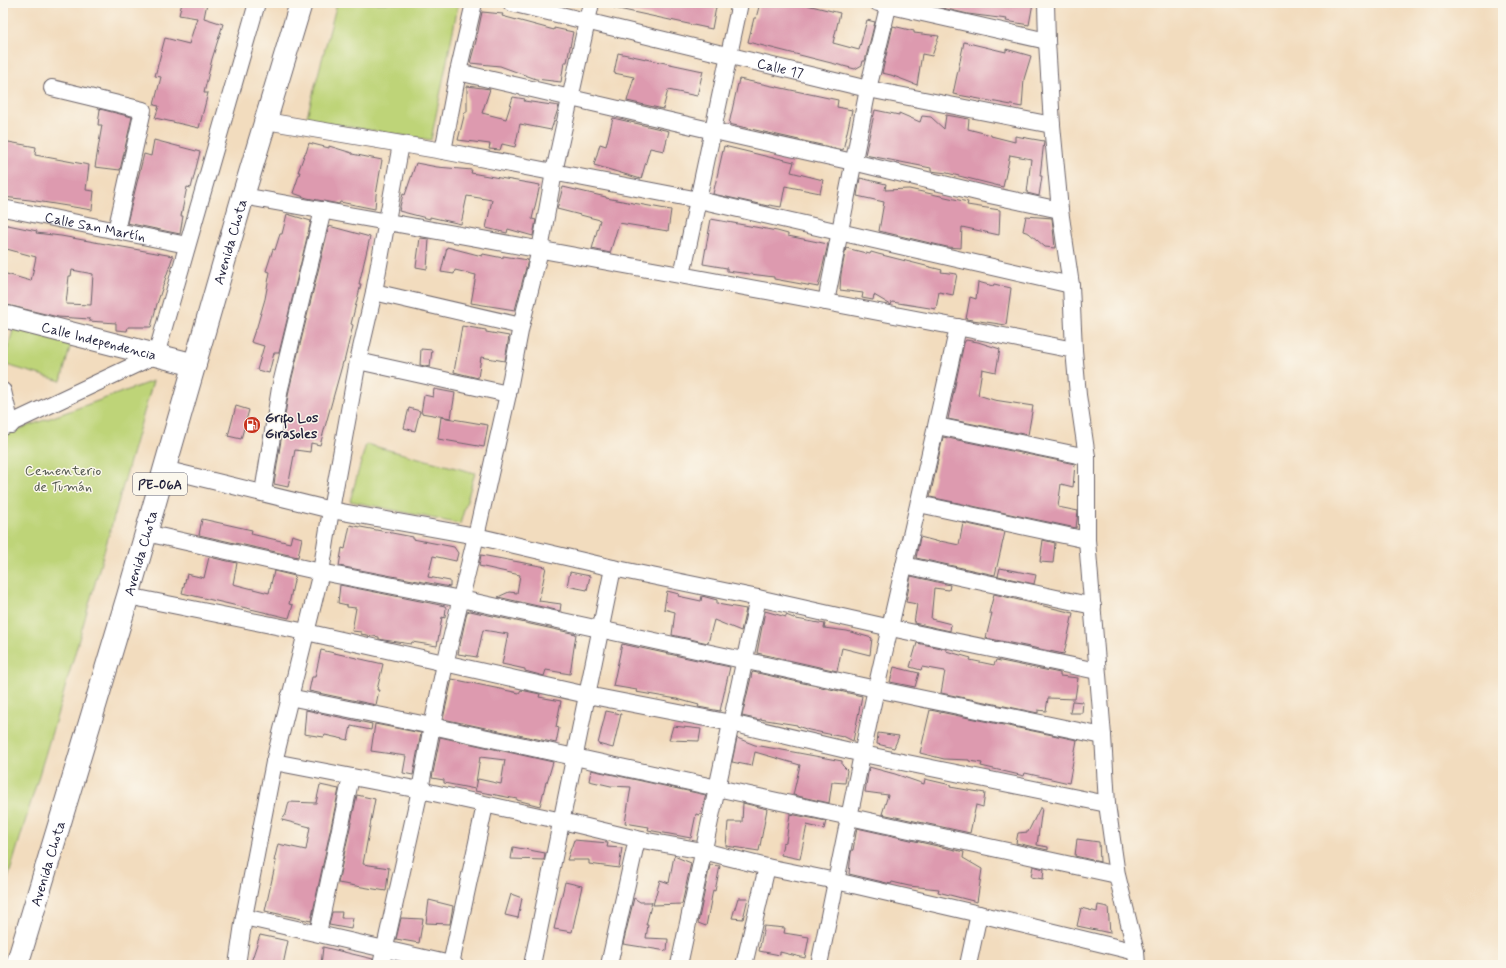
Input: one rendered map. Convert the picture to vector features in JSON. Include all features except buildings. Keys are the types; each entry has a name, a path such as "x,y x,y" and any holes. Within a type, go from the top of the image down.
{"main road":[{"name":"Avenida Chota","path":"17,965 128,596 243,196 301,3"},
{"name":"Calle Independencia","path":"3,316 195,365"}],"street":[{"path":"3,390 7,426 156,355 257,3"},
{"path":"443,151 458,72 474,3"},
{"name":"Calle 17","path":"511,3 868,89 1052,125"},
{"path":"381,965 420,790 445,664 476,536 508,394 521,326 540,250 554,172 591,3"},
{"path":"682,275 714,131 740,3"},
{"path":"274,762 420,790 637,839 703,851 767,867 836,881 979,914 1137,958 1117,875 1107,804 1097,671 1094,606 1087,540 1087,457 1078,395 1074,350 1072,285 1060,210 1052,125 1046,3"},
{"path":"826,302 885,4 1047,42"},
{"path":"458,72 1060,210"},
{"path":"52,88 144,110 116,231"},
{"path":"266,121 443,151 699,200 1072,285"},
{"path":"237,965 244,917 274,762 321,572 358,361 374,292 401,144"},
{"path":"243,196 682,275 1074,350"},
{"name":"Calle San Martín","path":"3,208 187,245"},
{"path":"263,492 280,388 323,210"},
{"path":"374,292 521,326"},
{"path":"819,965 848,816 904,565 937,426 958,327"},
{"path":"358,361 508,394"},
{"path":"937,426 1087,457"},
{"path":"164,468 331,510 476,536 613,568 1097,671"},
{"path":"919,504 1087,540"},
{"path":"146,533 321,572 461,599 876,689 1103,736"},
{"path":"904,565 1094,606"},
{"path":"532,965 613,568"},
{"path":"128,596 306,632 587,695 731,723 863,754 1107,804"},
{"path":"678,965 758,598"},
{"path":"289,697 717,787 1117,875"},
{"path":"318,933 351,777"},
{"path":"244,917 453,965 485,805"},
{"path":"609,965 637,839"},
{"path":"744,965 767,867"},
{"path":"968,965 979,914"}],"green space":[{"path":"337,3 446,3 458,6 431,140 306,120"},
{"path":"14,327 71,344 61,381 3,364"},
{"name":"Cementerio de Tumán","path":"153,381 61,702 3,895 3,435"},
{"path":"366,444 475,473 460,524 350,501"}],"place":[{"name":"Grifo Los Girasoles","path":"252,425"}]}
